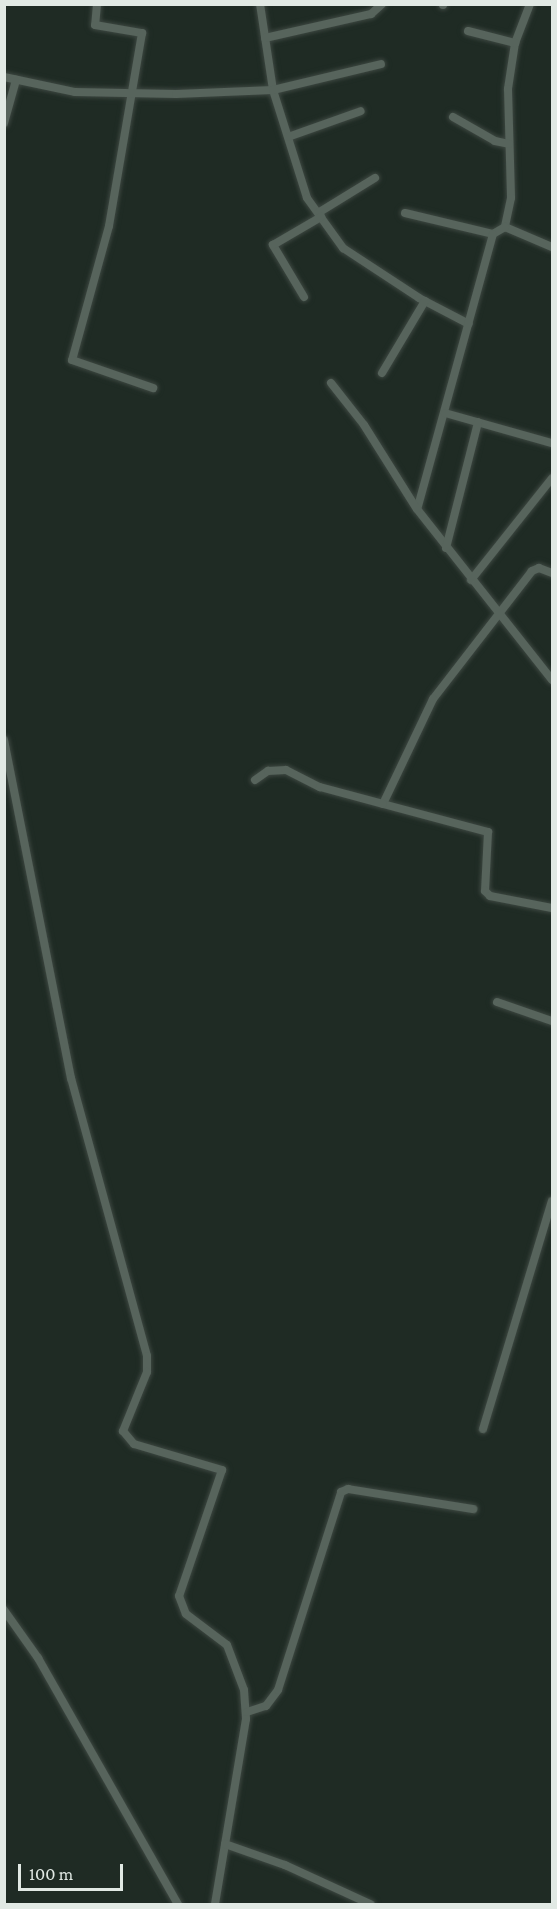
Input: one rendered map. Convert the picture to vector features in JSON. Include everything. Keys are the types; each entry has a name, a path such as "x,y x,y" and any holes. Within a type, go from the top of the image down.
{"street":[{"path":"97,4 95,25 142,33 109,226 72,360 153,388"},
{"path":"260,4 273,90 307,198 343,248 425,301 469,324"},
{"path":"265,38 371,14 382,4"},
{"path":"405,213 493,234 505,227 511,198 508,89 515,44 530,4"},
{"path":"468,31 515,44"},
{"path":"4,77 75,92 131,95 273,90 381,64"},
{"path":"4,123 16,80"},
{"path":"288,137 361,111"},
{"path":"453,117 495,141 509,144"},
{"path":"304,297 273,245 375,178"},
{"path":"505,227 552,247"},
{"path":"417,509 493,234"},
{"path":"382,373 425,301"},
{"path":"331,383 446,548 552,680"},
{"path":"445,413 552,443"},
{"path":"446,548 478,422"},
{"path":"471,580 552,478"},
{"path":"383,804 433,699 496,613 532,571 539,568 552,573"},
{"path":"4,740 71,1078 147,1356 147,1372 123,1431 134,1444 222,1470 179,1596 186,1614 229,1648 244,1690 246,1712 215,1905"},
{"path":"255,780 268,771 285,770 320,787 488,832 484,891 490,896 552,908"},
{"path":"497,1002 552,1021"},
{"path":"483,1429 552,1201"},
{"path":"246,1712 266,1706 278,1690 341,1492 348,1489 473,1509"},
{"path":"4,1610 38,1658 178,1905"},
{"path":"225,1844 285,1865 370,1905"}]}
